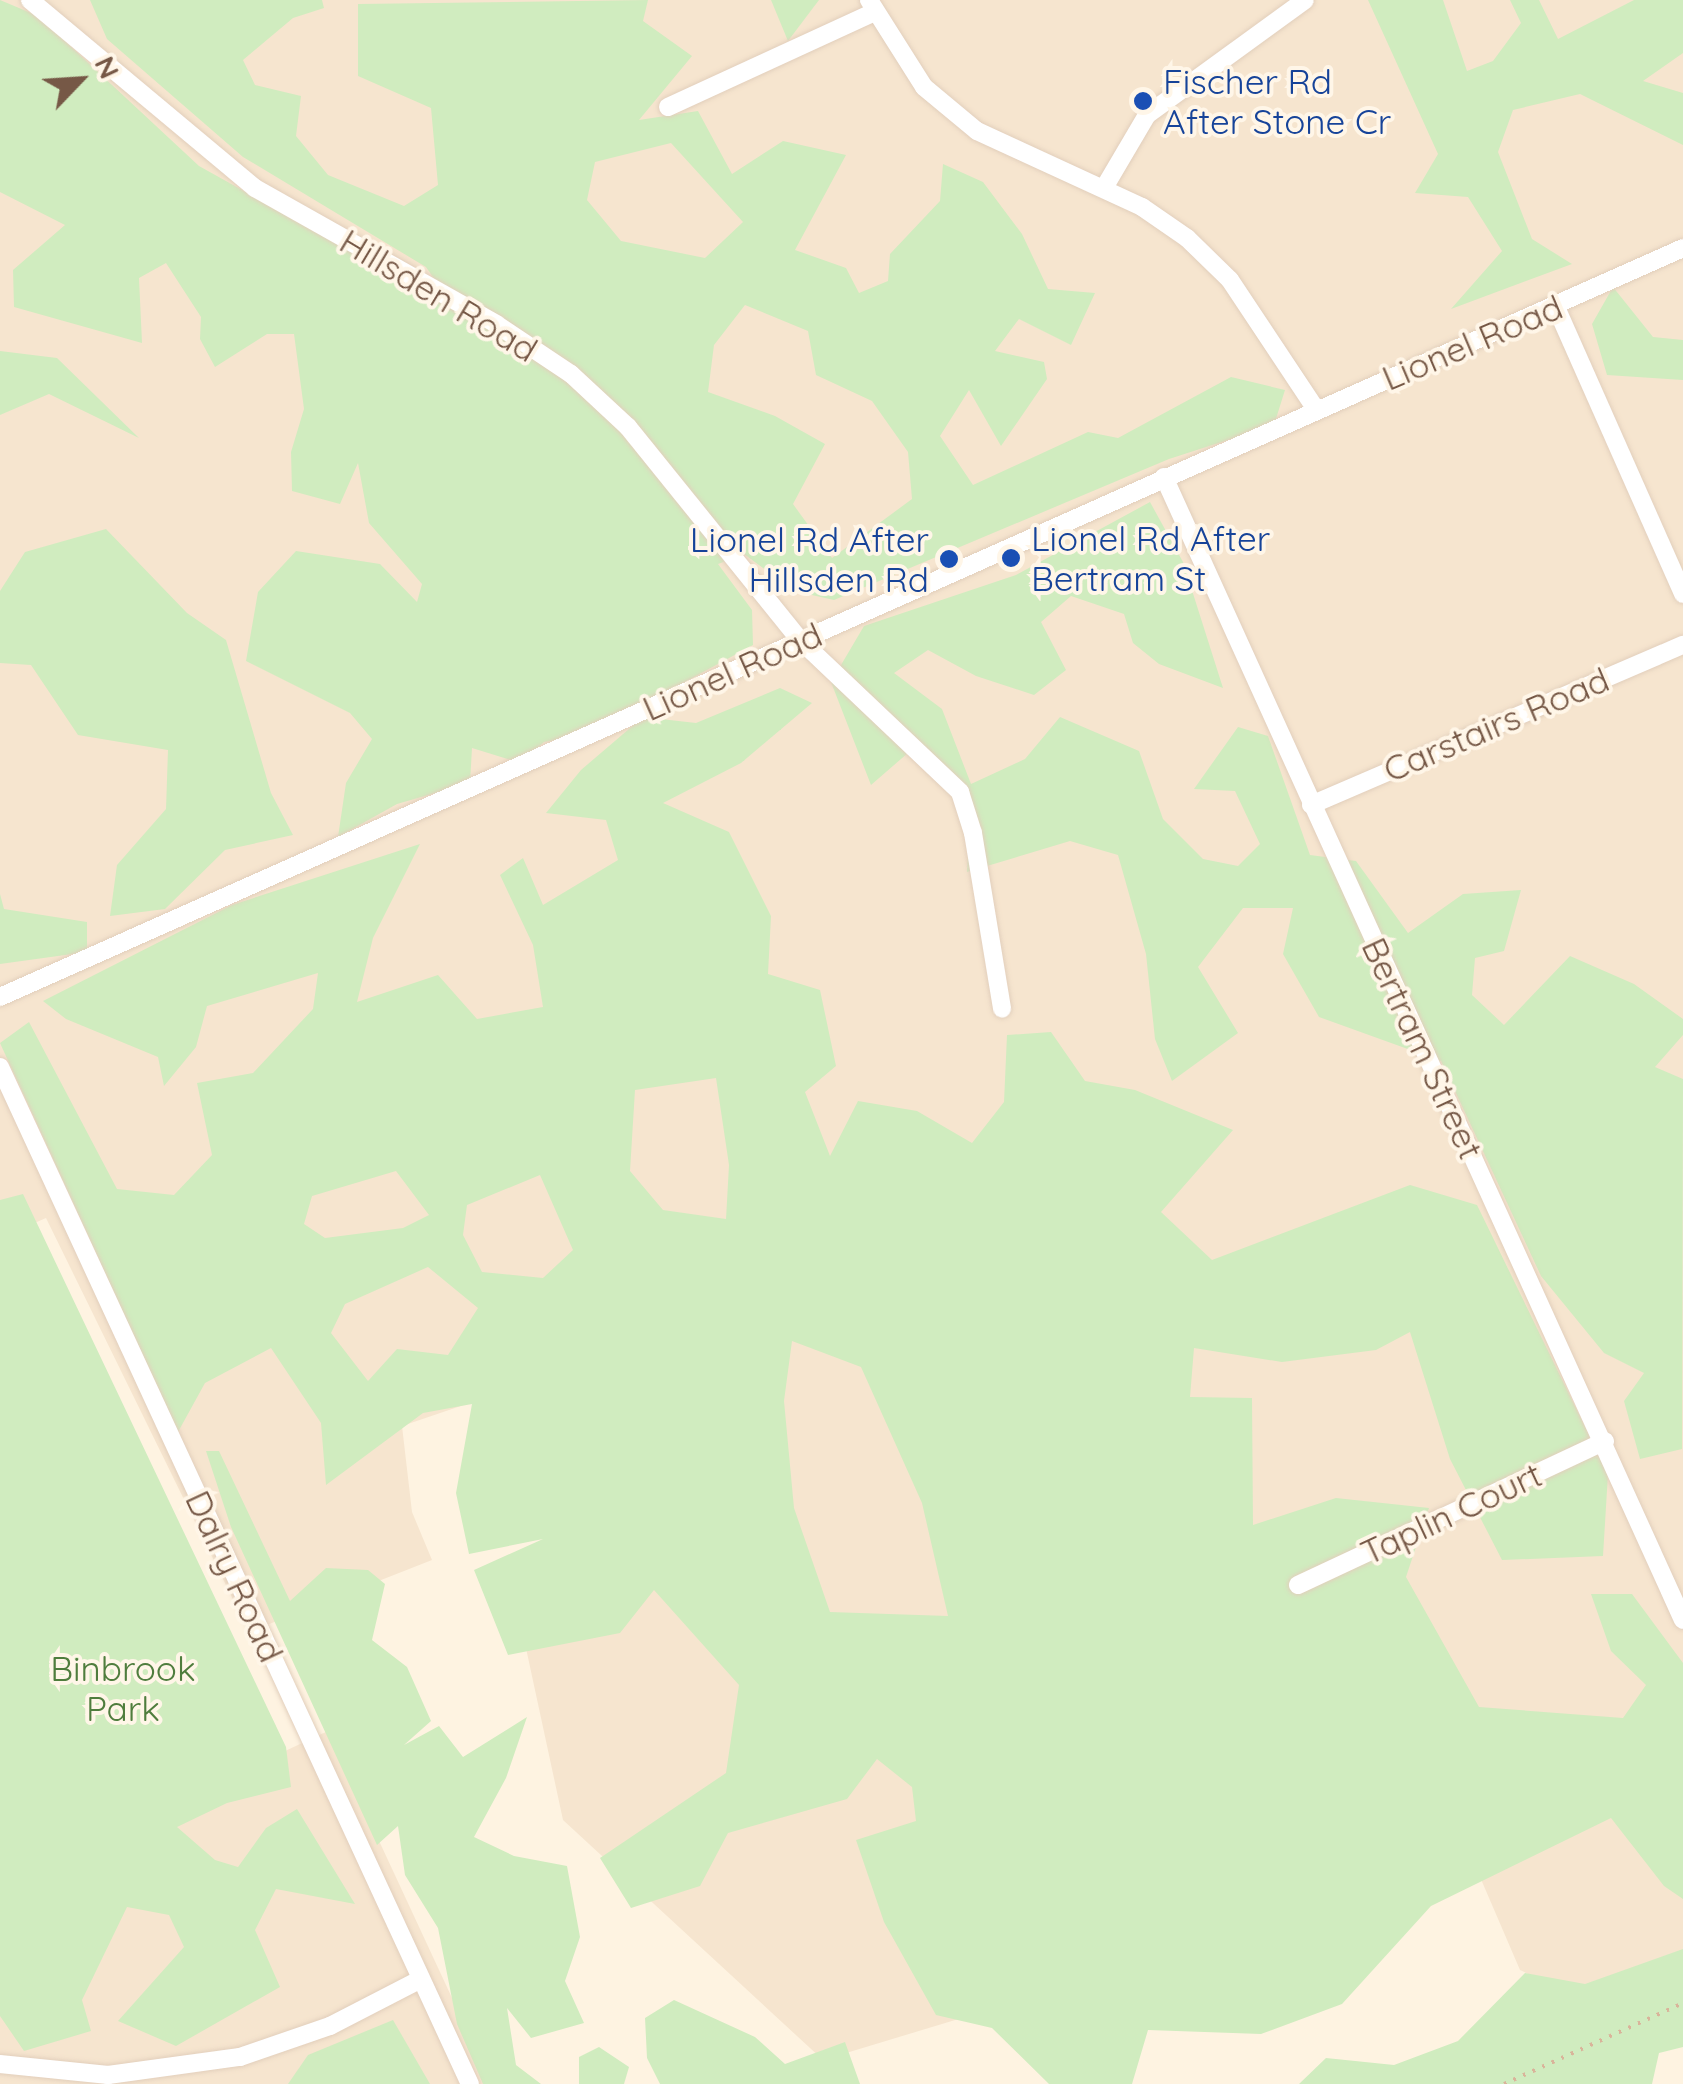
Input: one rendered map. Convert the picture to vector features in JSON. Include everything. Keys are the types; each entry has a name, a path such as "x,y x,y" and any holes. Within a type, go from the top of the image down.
{"street":[{"name":"Hillsden Road","path":"30,0 255,188 496,324 570,374 628,426 800,640 960,792 973,832 1002,1009"},
{"path":"1104,188 1147,115 1305,0"},
{"path":"668,108 872,6 924,87 977,130 1104,188 1187,238 1230,280 1316,408"},
{"name":"Lionel Road","path":"0,997 1316,408 1683,248"},
{"path":"1556,306 1683,594"},
{"name":"Bertram Street","path":"1164,477 1683,1620"},
{"name":"Carstairs Road","path":"1311,805 1683,645"},
{"name":"Dalry Road","path":"0,1067 470,2084"},
{"name":"Taplin Court","path":"1298,1585 1604,1441"},
{"path":"0,2064 108,2075 240,2056 330,2026 421,1979"}],"path":[{"path":"1504,2084 1683,2003"}],"shaded area":[{"path":"0,0 1683,0 1683,1978 1610,2013 1520,1970 1474,1863 823,2060 563,1820 521,1625 678,1332 402,1426 412,1512 432,1560 249,1632 46,1218 0,1238"},
{"path":"328,1731 492,2084 0,2084 0,1884"}],"green space":[{"path":"0,0 38,16 199,166 454,308 426,267 243,157 107,39 90,0 322,0 324,8 293,18 243,60 255,85 301,96 296,136 328,175 404,206 438,185 431,108 358,76 358,4 648,0 643,21 692,56 639,120 698,111 732,174 783,141 846,155 795,250 846,268 859,293 888,281 890,254 940,201 943,164 983,182 1022,234 1048,289 1095,293 1071,345 1019,319 995,351 1044,362 1047,379 1001,446 969,390 940,436 973,485 1088,432 1118,438 1231,377 1285,390 1274,425 1169,459 834,600 794,591 744,554 718,564 752,610 753,645 589,734 544,742 521,763 472,748 470,783 397,804 338,837 346,783 372,739 350,713 246,661 258,592 296,551 380,564 417,602 422,584 369,523 358,463 340,504 292,491 291,452 304,409 294,334 267,334 215,367 200,339 201,317 166,263 139,278 142,343 14,307 13,270 65,225 0,192","holes":["671,143 743,222 705,258 621,241 587,200 595,162","745,305 808,331 816,375 872,401 908,452 912,499 832,558 793,504 825,444 775,416 708,392 714,345"]},
{"path":"771,0 819,0 788,41"},
{"path":"1368,0 1443,0 1467,71 1493,61 1521,23 1510,0 1539,0 1558,39 1634,0 1683,0 1683,53 1643,81 1683,93 1683,145 1580,94 1513,110 1498,152 1532,239 1572,264 1451,309 1502,251 1468,197 1415,193 1438,154"},
{"path":"1613,287 1653,337 1683,340 1683,380 1607,375 1592,324"},
{"path":"0,351 57,358 139,438 49,394 0,415"},
{"path":"1150,502 1183,562 1223,688 1159,664 1133,643 1124,614 1071,596 1041,622 1066,670 1034,695 976,676 928,650 894,673 942,709 971,784 1025,759 1060,717 1139,751 1163,819 1203,859 1238,866 1260,844 1235,791 1194,789 1238,727 1268,736 1310,855 1356,861 1408,933 1463,894 1521,890 1504,951 1475,958 1472,995 1504,1025 1570,956 1634,984 1683,1019 1683,1035 1655,1067 1683,1079 1682,1449 1640,1459 1624,1401 1644,1373 1604,1353 1541,1276 1441,1061 1319,1017 1283,954 1293,908 1243,908 1198,967 1238,1033 1172,1081 1155,1039 1146,954 1118,855 1070,841 967,872 971,800 916,746 871,785 831,682 864,626 1016,575"},
{"path":"106,529 187,613 226,640 271,793 293,835 225,850 165,909 110,916 117,865 166,809 168,750 78,735 31,665 0,663 0,591 25,552"},
{"path":"780,688 812,703 741,763 663,803 729,832 771,916 768,974 820,990 836,1066 805,1092 830,1156 858,1101 917,1111 972,1143 1004,1102 1007,1035 1051,1032 1085,1081 1135,1090 1233,1130 1161,1212 1212,1260 1410,1185 1477,1205 1608,1474 1603,1556 1502,1560 1450,1459 1410,1332 1376,1350 1282,1362 1194,1348 1190,1397 1252,1398 1253,1525 1336,1498 1429,1508 1406,1577 1479,1707 1623,1718 1646,1685 1611,1651 1591,1594 1632,1594 1683,1663 1683,1899 1664,1886 1611,1818 1431,1906 1342,2004 1261,2034 1148,2030 1132,2084 1049,2084 992,2028 936,2015 884,1922 856,1840 916,1821 912,1787 877,1759 847,1799 728,1833 700,1886 631,1908 600,1858 726,1773 739,1685 654,1590 620,1633 508,1655 474,1570 543,1539 469,1554 456,1493 472,1404 423,1413 326,1485 321,1423 271,1348 205,1383 178,1432 0,1043 29,1022 117,1189 174,1195 212,1155 197,1083 253,1073 313,1009 318,973 207,1006 196,1047 164,1086 158,1057 66,1019 43,1001 232,905 420,844 373,938 357,1002 438,975 477,1019 543,1007 533,945 500,875 523,858 543,905 618,860 606,820 546,813 581,770 643,717 696,723","holes":["716,1078 729,1165 726,1219 663,1210 630,1171 635,1090","396,1171 429,1215 403,1228 325,1238 304,1224 312,1196","540,1175 573,1250 543,1278 482,1272 463,1235 467,1205","428,1267 478,1308 448,1355 397,1349 368,1381 331,1333 345,1304","792,1341 861,1367 922,1503 948,1616 830,1612 794,1508 784,1401"]},
{"path":"0,894 4,909 87,922 87,952 0,964"},
{"name":"Binbrook Park","path":"23,1194 286,1747 291,1787 227,1803 177,1827 215,1860 238,1867 266,1828 297,1809 355,1904 276,1889 255,1930 280,1987 176,2046 118,2021 184,1947 169,1915 127,1907 82,2000 91,2031 24,2051 0,2016 0,1200"},
{"path":"206,1451 219,1451 290,1601 326,1568 368,1570 385,1584 372,1640 407,1667 431,1721 404,1745 439,1726 463,1757 527,1717 506,1778 474,1837 514,1856 567,1866 580,1937 565,1981 584,2023 531,2038 507,2008 516,2065 541,2084 483,2084 457,2024 438,1928 405,1875 398,1826 377,1845 231,1527"},
{"path":"1683,1949 1683,2047 1659,2053 1652,2084 1299,2084 1326,2058 1394,2065 1458,2041 1525,1973 1585,1984"},
{"path":"674,2000 755,2037 785,2064 845,2042 860,2084 660,2084 647,2058 645,2018"},
{"path":"393,2020 430,2084 288,2084 308,2055"},
{"path":"599,2047 629,2067 624,2084 579,2084 579,2057"}],"place":[{"name":"Fischer Rd After Stone Cr","path":"1143,101"},
{"name":"Lionel Rd After Bertram St","path":"1011,558"},
{"name":"Lionel Rd After Hillsden Rd","path":"949,559"}]}
